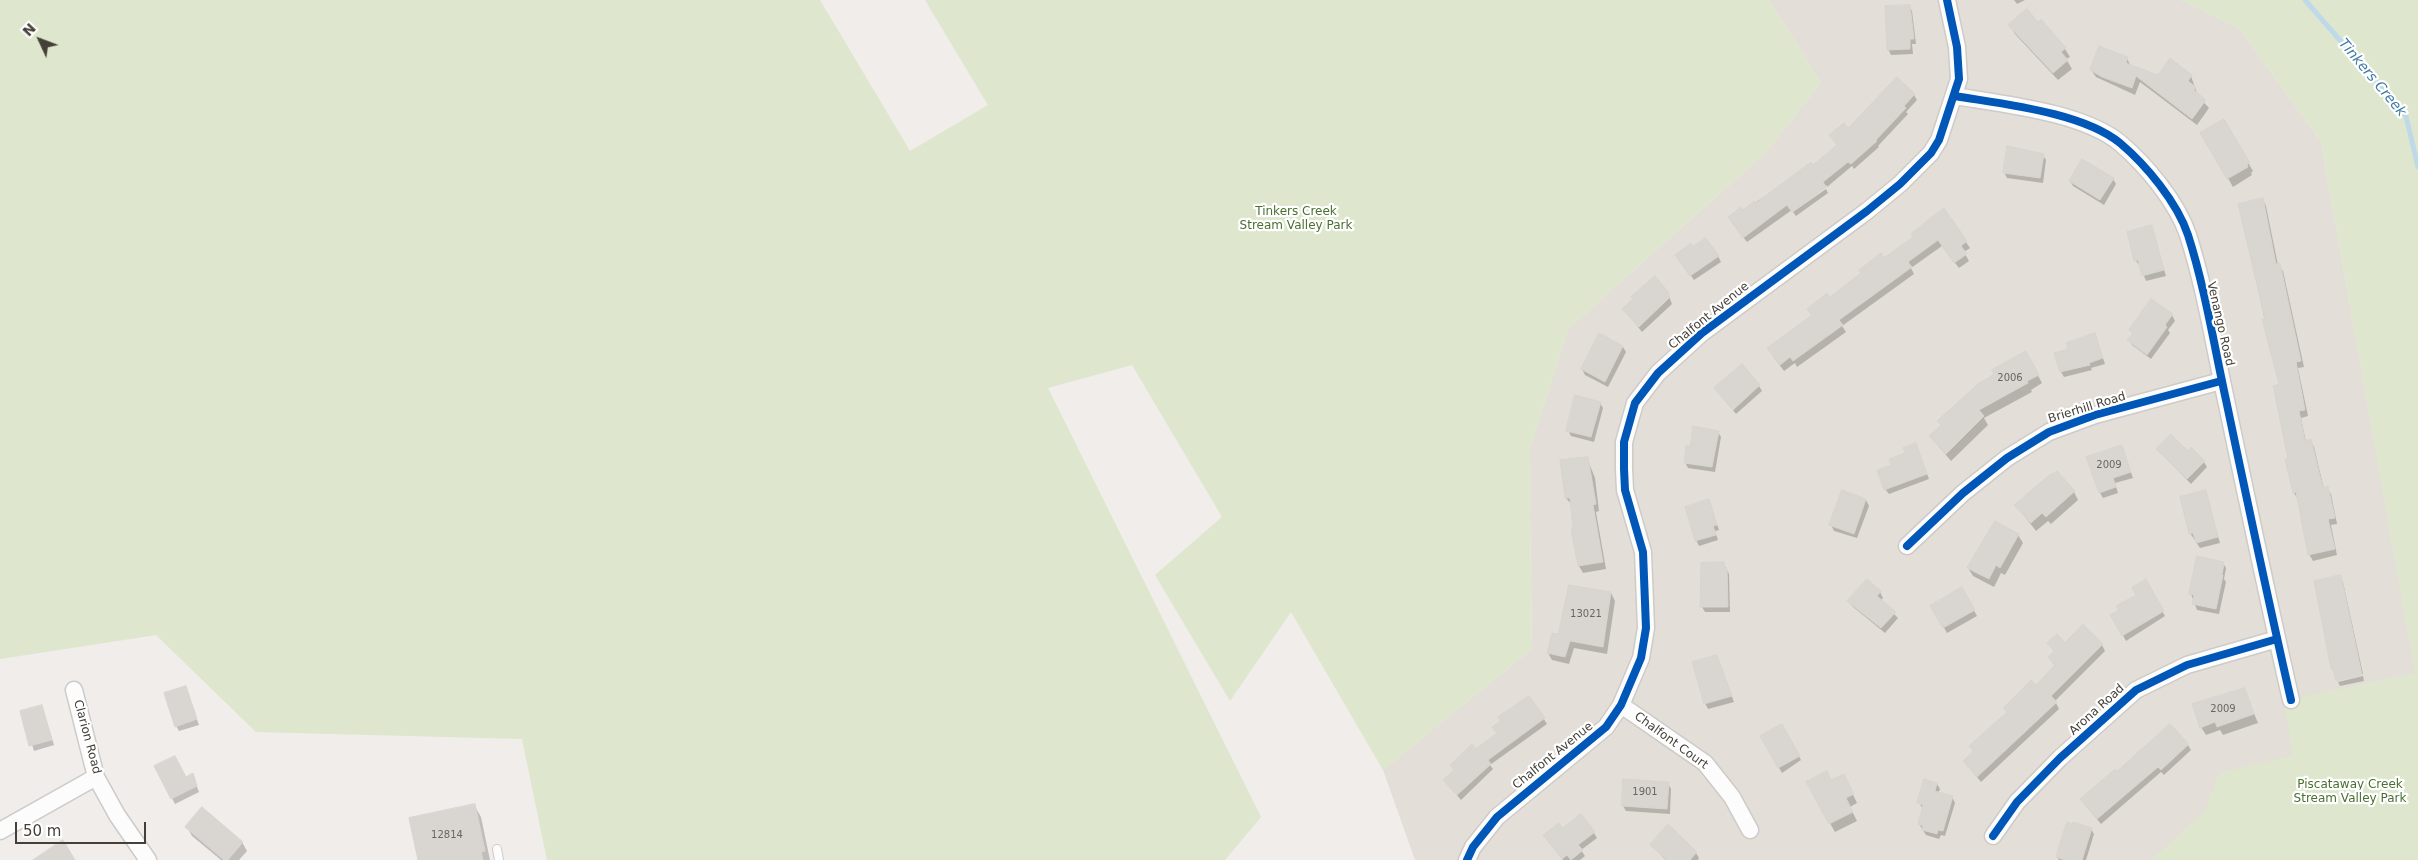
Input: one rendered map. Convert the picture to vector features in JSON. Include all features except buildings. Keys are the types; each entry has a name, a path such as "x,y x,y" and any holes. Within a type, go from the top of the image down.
{"street":[{"name":"Chalfont Avenue","path":"1467,860 1473,847 1497,817 1606,727 1621,705 1641,658 1646,628 1643,552 1625,490 1624,469 1624,442 1635,403 1658,373 1702,333 1867,211 1900,184 1931,152 1939,140 1960,79 1957,47 1947,0"},
{"name":"Venango Road","path":"1955,96 2040,111 2094,128 2118,142 2148,171 2164,190 2188,234 2222,380 2291,700"},
{"name":"Brierhill Road","path":"1907,546 1962,493 2006,458 2049,432 2095,415 2222,380"},
{"name":"Arona Road","path":"1993,836 2017,802 2060,758 2136,690 2187,665 2277,639"},
{"name":"Clarion Road","path":"74,690 96,777 130,836 148,860"},
{"name":"Chalfont Court","path":"1621,705 1705,763 1732,796 1750,830"},
{"path":"0,831 96,777"}],"lane":[{"path":"497,848 499,860"}],"shaded area":[{"path":"1769,0 2181,0 2240,29 2321,142 2418,688 2418,716 2234,786 2152,860 1415,860 1383,770 1532,649 1529,452 1568,329 1766,152 1821,83"}],"green space":[{"name":"Tinkers Creek Stream Valley Park","path":"0,0 820,0 910,151 988,105 925,0 1769,0 1821,83 1766,152 1568,329 1529,452 1532,649 1383,770 1291,612 1230,701 1155,575 1222,517 1132,365 1048,388 1261,817 1225,860 547,860 522,739 256,732 156,635 0,659"},
{"name":"Piscataway Creek Stream Valley Park","path":"2181,0 2418,0 2418,860 2152,860 2205,811 2219,773 2293,755 2283,701 2415,673 2321,142 2240,29"}],"waterway":[{"name":"Tinkers Creek","path":"2305,0 2406,116 2418,167"}],"cycle path":[{"path":"1467,860 1473,847 1497,817 1606,727 1621,705 1641,658 1646,628 1643,552 1625,490 1624,469 1624,442 1635,403 1658,373 1702,333 1867,211 1900,184 1931,153 1939,140 1959,79 1957,47 1947,0"},
{"path":"1955,96 2041,111 2085,124 2104,132 2120,143 2150,173 2169,197 2183,222 2194,255 2204,296 2291,700"},
{"path":"1907,546 1963,493 2007,458 2049,432 2095,415 2221,381"},
{"path":"1993,836 2017,802 2060,758 2136,690 2187,665 2277,639"}]}
